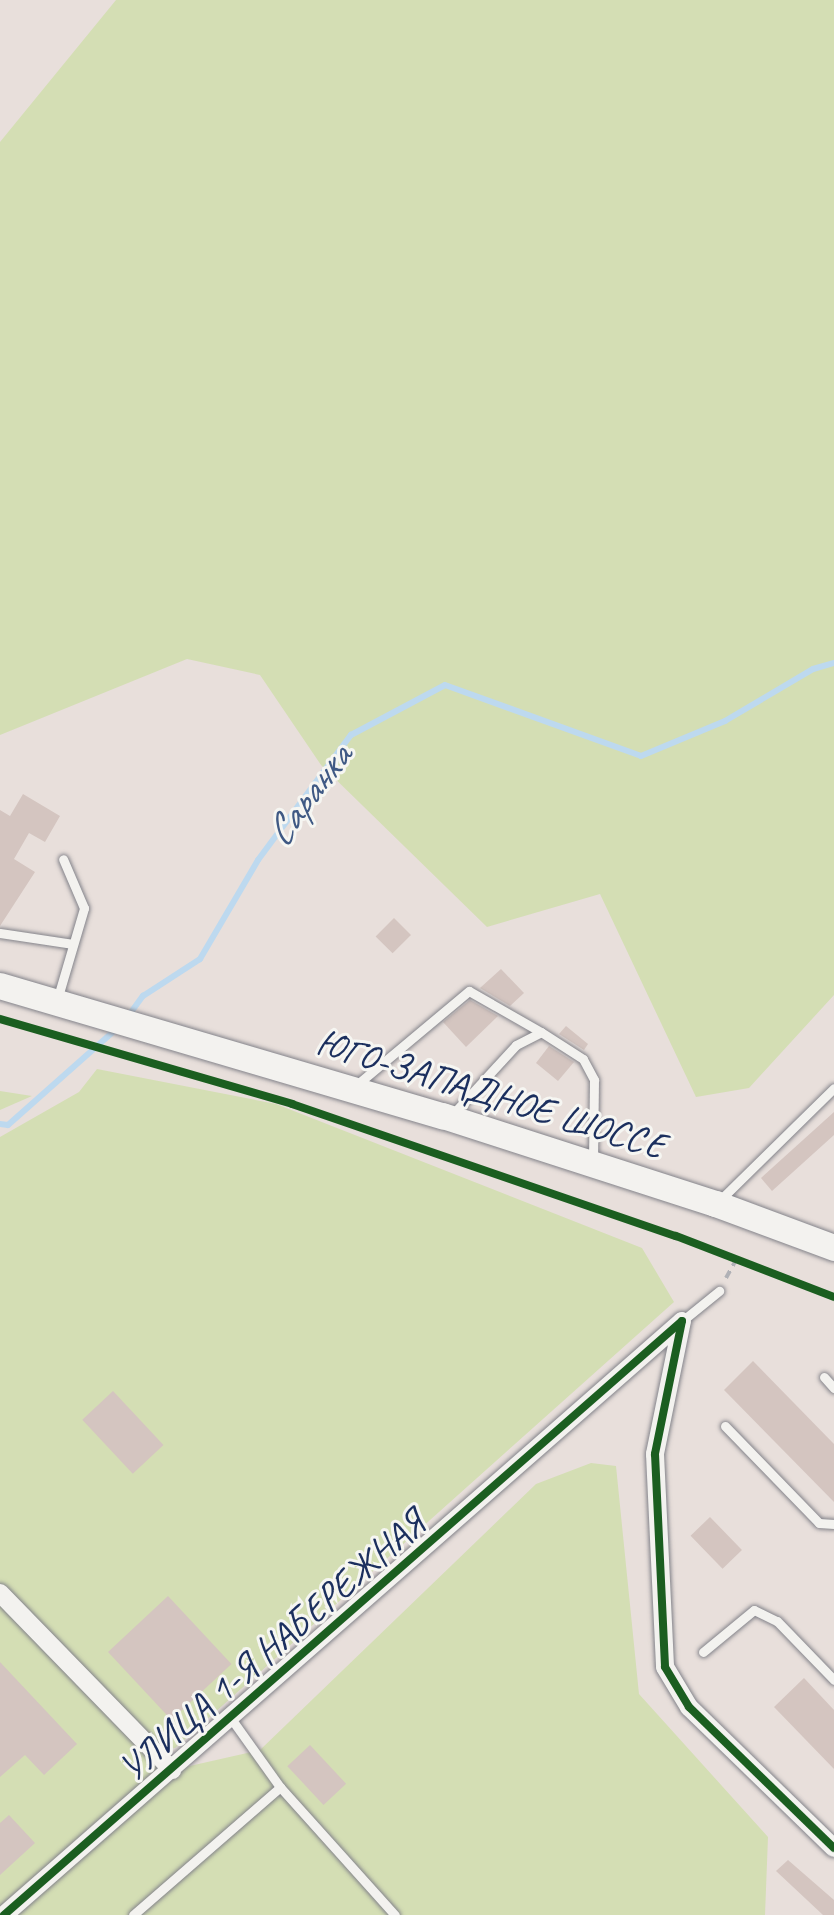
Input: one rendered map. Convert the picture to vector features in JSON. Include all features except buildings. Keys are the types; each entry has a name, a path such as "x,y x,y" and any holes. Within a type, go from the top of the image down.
{"main road":[{"path":"0,986 56,1003"},
{"name":"ЮГО-ЗАПАДНОЕ ШОССЕ","path":"56,1003 449,1118 716,1204 834,1248"}],"street":[{"name":"УЛИЦА 1-Я НАБЕРЕЖНАЯ","path":"4,1915 682,1321"},
{"path":"682,1321 655,1454 665,1667 689,1707 834,1848"},
{"path":"0,1593 172,1770"}],"lane":[{"path":"56,1003 84,908 63,859"},
{"path":"0,933 73,944"},
{"path":"351,1089 469,991 583,1059 594,1080 592,1165"},
{"path":"449,1118 516,1045 541,1032"},
{"path":"716,1204 834,1088"},
{"path":"682,1321 719,1291"},
{"path":"824,1377 834,1388"},
{"path":"725,1426 819,1523 834,1524"},
{"path":"703,1652 754,1610 777,1621 834,1680"},
{"path":"230,1717 280,1787 395,1915"},
{"path":"133,1915 280,1787"},
{"path":"377,1915 387,1906"}],"path":[{"path":"724,1255 750,1265"},
{"path":"719,1291 736,1260"}],"green space":[{"path":"116,0 834,0 834,995 749,1088 696,1097 600,894 487,927 321,765 260,675 187,659 0,735 0,142"},
{"path":"97,1069 276,1104 642,1248 674,1302 175,1748 163,1750 0,1587 0,1137 79,1092"},
{"path":"0,1091 32,1096 0,1110"},
{"path":"591,1463 616,1466 639,1694 768,1837 765,1915 0,1915 0,1593 172,1770 260,1750 536,1484"}],"waterway":[{"name":"Саранка","path":"129,1015 143,996 200,959 258,860 351,735 445,685 641,756 725,721 813,669 834,663"},
{"name":"Саранка","path":"0,1124 8,1125 116,1029"}],"cycle path":[{"path":"0,1019 292,1104 676,1236 834,1297"},
{"path":"682,1321 655,1454 665,1667 689,1707 834,1848"},
{"path":"4,1915 682,1321"}]}
